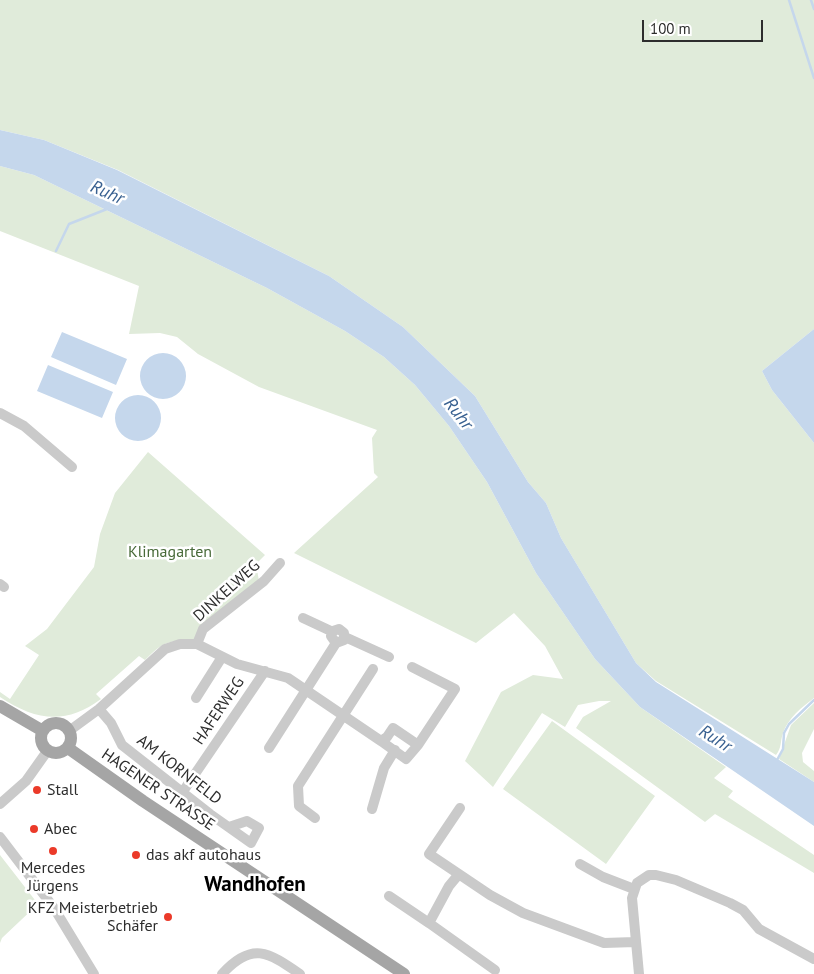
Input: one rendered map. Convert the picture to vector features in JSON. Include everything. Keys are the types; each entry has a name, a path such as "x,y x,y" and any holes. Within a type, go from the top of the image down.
{"main road":[{"path":"0,706 43,731"},
{"path":"59,723 69,731 71,739 68,748 56,753 48,750 42,744 43,731 47,726 59,723"},
{"name":"HAGENER STRASSE","path":"68,748 143,801 404,974"}],"street":[{"path":"0,413 24,426 72,467"},
{"name":"DINKELWEG","path":"197,644 203,629 264,581 280,563"},
{"path":"269,748 340,640 340,630 332,632 303,618"},
{"path":"340,640 389,657"},
{"path":"69,731 99,709 165,649 180,644 197,644 237,664 288,678 406,759 418,745 455,689 412,667"},
{"path":"196,698 222,657"},
{"path":"315,818 299,806 298,786 373,669"},
{"name":"HAFERWEG","path":"182,793 264,671"},
{"name":"AM KORNFELD","path":"99,709 111,723 122,745 182,793 229,827"},
{"path":"381,741 387,737 392,728 418,745"},
{"path":"0,804 26,781 48,750"},
{"path":"372,809 384,768 395,750"},
{"path":"460,808 429,854 490,895 523,913 604,942 635,942"},
{"path":"0,837 54,908 94,974"},
{"path":"580,864 603,877 634,889"},
{"path":"430,923 449,886 459,874"},
{"path":"639,974 631,908 634,889 642,878 649,875 676,880 736,906 743,910 759,929 814,959"},
{"path":"389,896 495,970"},
{"path":"222,974 234,961 245,955 262,954 274,956 300,974"}],"green space":[{"path":"0,0 814,0 814,329 762,371 772,390 814,443 814,698 788,722 776,755 656,681 636,663 561,538 546,503 528,482 475,396 403,327 329,276 118,170 44,140 0,130"},
{"path":"0,166 34,175 267,288 345,331 384,357 415,385 449,426 487,482 536,573 595,659 640,707 726,767 714,778 733,791 728,797 814,855 814,873 715,814 705,822 576,728 583,717 611,701 578,705 565,727 542,713 493,787 465,761 501,692 533,675 563,679 545,646 514,613 476,643 294,553 378,477 374,473 372,438 377,430 259,387 198,354 177,337 160,333 129,334 139,286 0,231"},
{"name":"Klimagarten","path":"148,452 265,555 256,564 259,581 194,640 166,643 145,660 139,656 96,694 101,699 88,707 76,713 51,717 26,711 13,705 0,697 0,692 10,699 39,655 25,646 47,629 94,567 100,534 115,493"},
{"path":"814,703 814,729 802,753 803,762 814,771 814,782 779,759 791,725"},
{"path":"552,721 655,796 606,864 503,789"},
{"path":"0,855 38,904 2,938 0,943"}],"water":[{"name":"Ruhr","path":"0,130 44,140 117,170 329,276 403,327 475,396 528,482 546,503 561,538 636,663 656,682 814,782 814,826 640,707 595,659 536,573 487,482 449,426 415,385 384,357 345,331 267,288 34,175 0,166"},
{"path":"814,329 814,443 772,390 762,371"},
{"path":"62,332 127,359 116,385 51,357"},
{"path":"158,353 168,353 182,363 186,376 182,389 176,395 168,399 158,399 144,389 140,381 140,371 150,357"},
{"path":"48,365 113,392 102,418 37,391"},
{"path":"133,395 143,395 157,405 161,418 157,431 151,437 143,441 133,441 119,431 115,423 115,413 125,399"}],"waterway":[{"path":"789,0 814,78"},
{"path":"811,0 814,9"},
{"name":"Ruhr","path":"56,251 69,224 107,209"},
{"path":"777,760 783,749 784,733 789,724 814,700"}],"place":[{"name":"Stall","path":"37,790"},
{"name":"Abec","path":"34,829"},
{"name":"Mercedes Jürgens","path":"53,851"},
{"name":"das akf autohaus","path":"136,855"},
{"name":"KFZ Meisterbetrieb Schäfer","path":"168,917"}],"district":[{"name":"Wandhofen","path":"255,885"}]}
